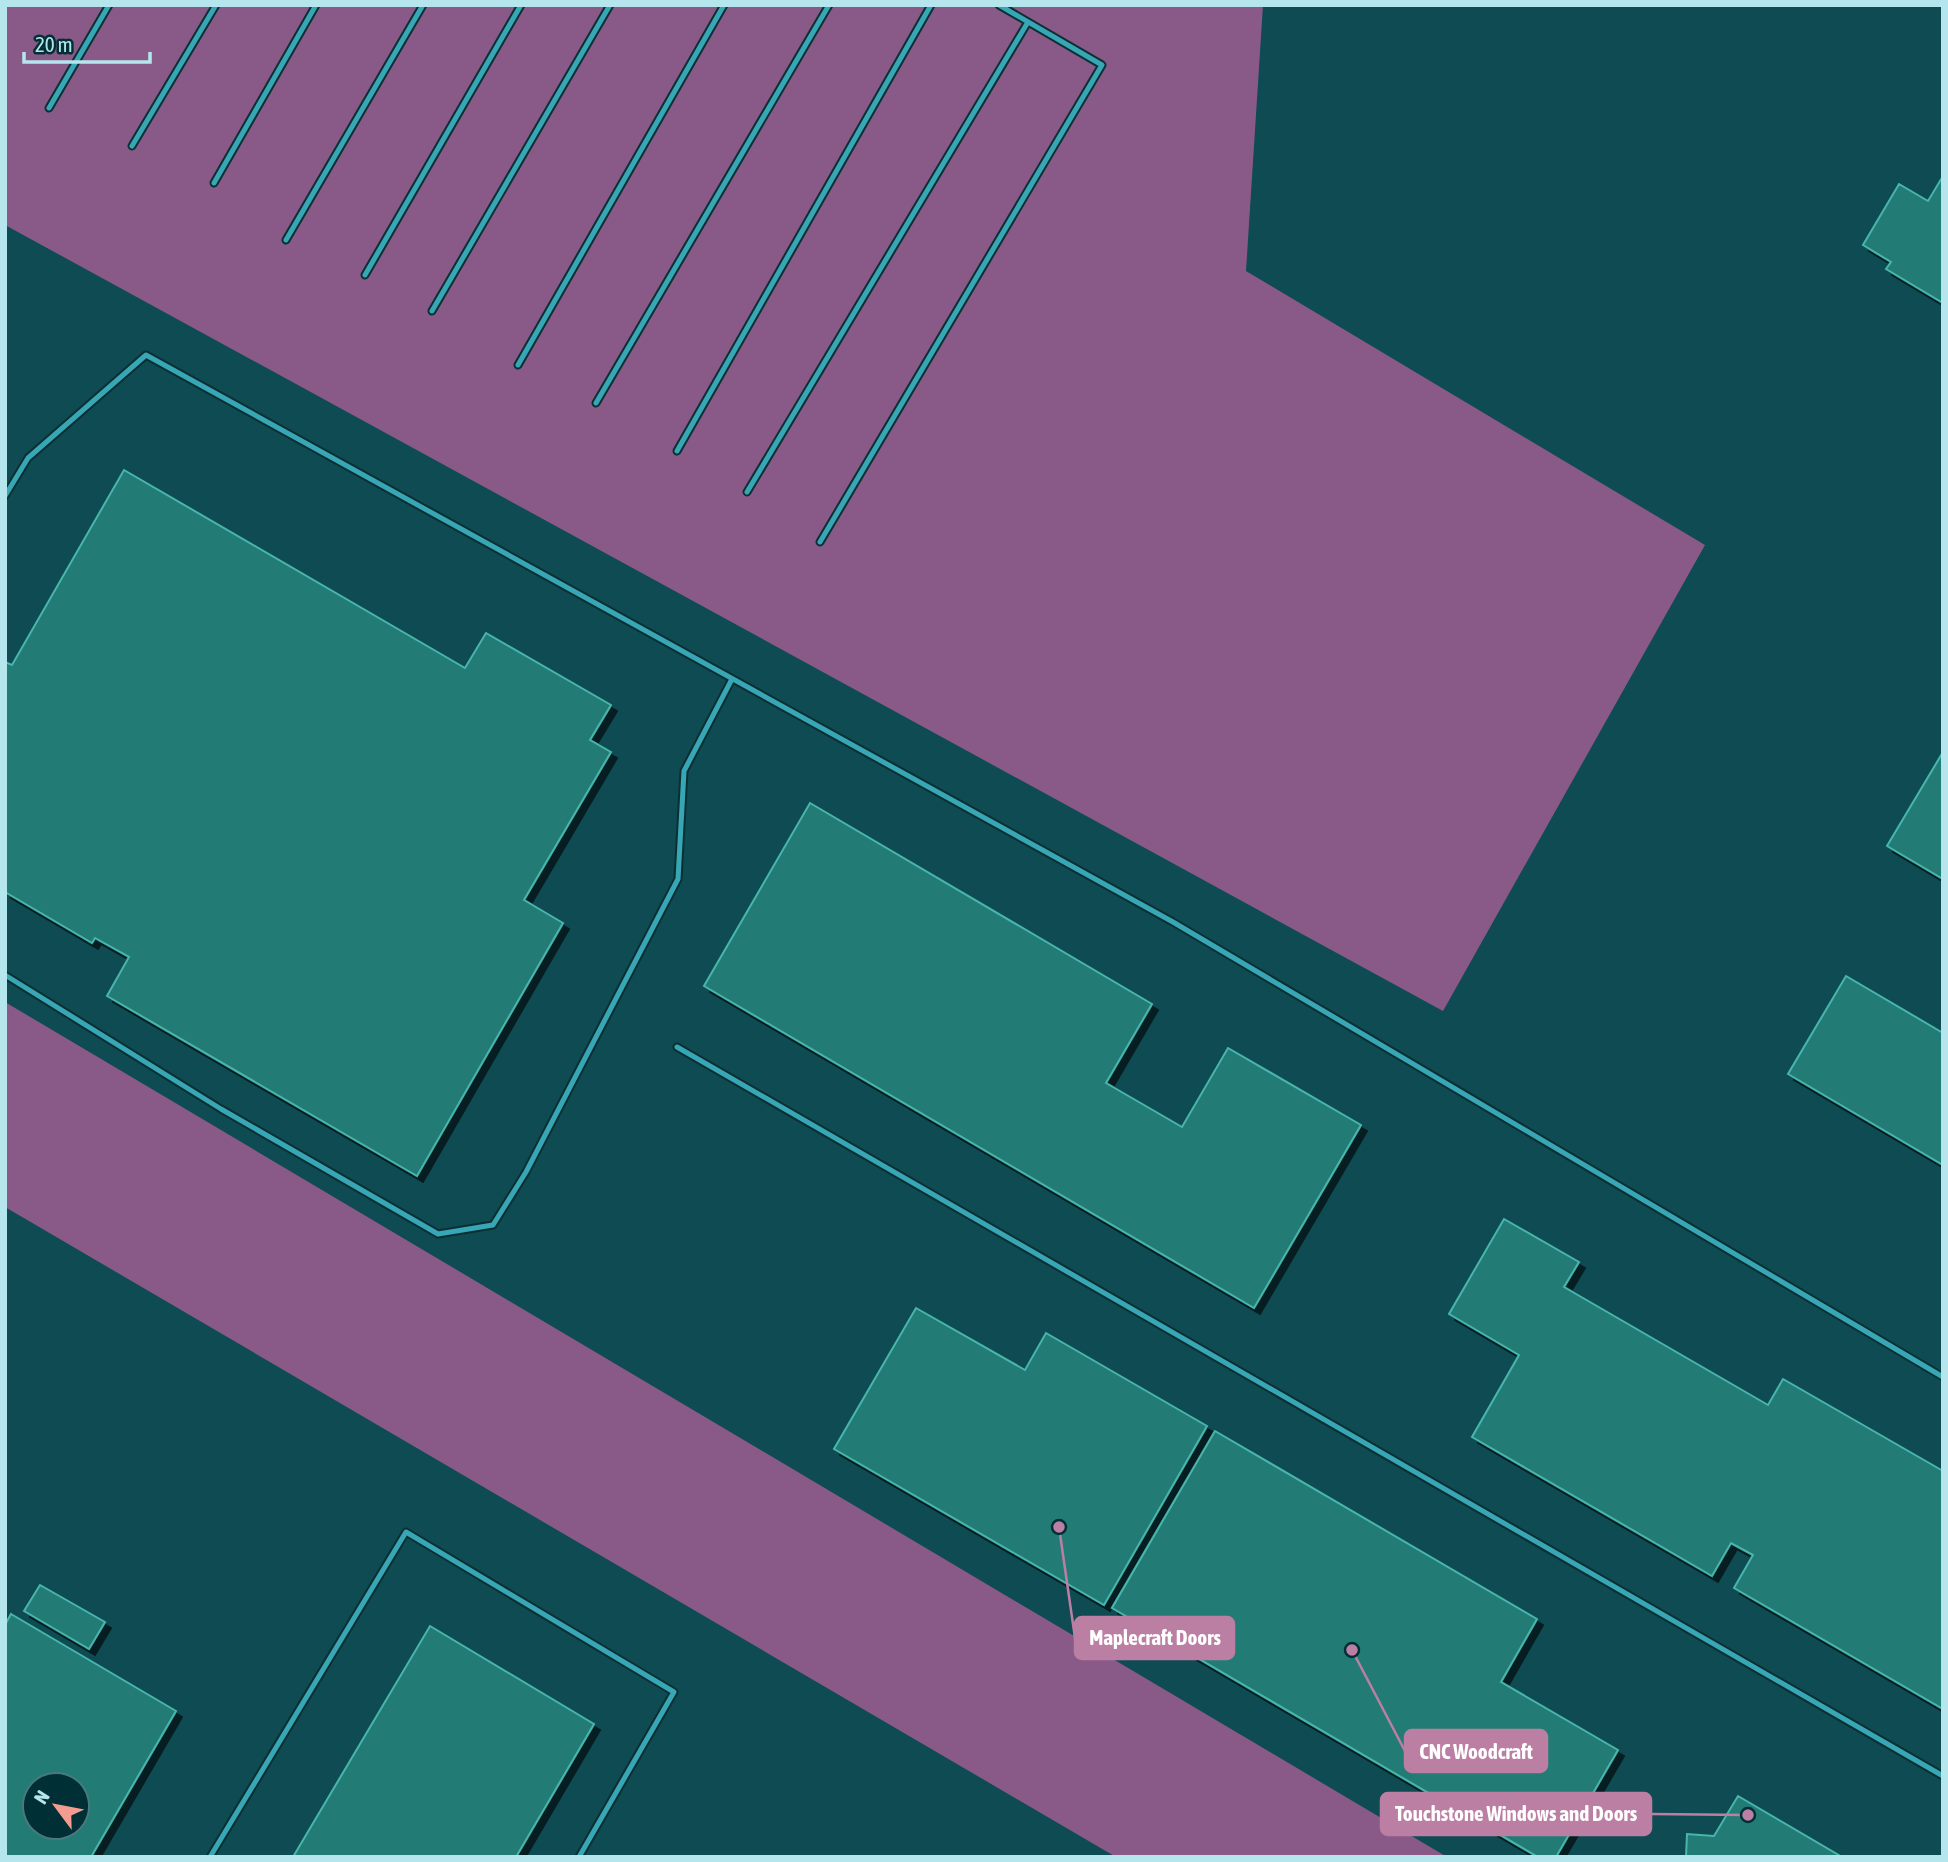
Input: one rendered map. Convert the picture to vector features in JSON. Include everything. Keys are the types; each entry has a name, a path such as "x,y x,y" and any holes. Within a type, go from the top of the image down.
{"lane":[{"path":"48,108 109,5"},
{"path":"131,146 216,5"},
{"path":"214,183 316,5"},
{"path":"286,240 423,5"},
{"path":"365,275 521,5"},
{"path":"432,311 610,5"},
{"path":"518,365 724,5"},
{"path":"596,403 829,5"},
{"path":"677,451 931,5"},
{"path":"820,542 1102,65 999,5"},
{"path":"747,492 1028,22"},
{"path":"5,496 28,458 146,355 1173,922 1943,1377"},
{"path":"5,975 221,1109 438,1234 493,1225 526,1172 678,879 684,771 732,679"},
{"path":"677,1047 1943,1776"},
{"path":"210,1857 406,1532 674,1692 579,1857"}],"shaded area":[{"path":"5,5 1263,5 1246,271 1705,545 1443,1011 5,225"},
{"path":"5,1002 1447,1857 1116,1857 5,1207"}],"building":[{"path":"1943,176 1943,303 1886,269 1891,262 1863,245 1899,184 1928,201"},
{"path":"124,470 465,668 486,633 611,705 590,740 611,752 524,900 563,923 417,1176 107,996 129,957 95,938 92,943 5,892 5,662 12,665"},
{"path":"1943,752 1943,879 1887,846"},
{"path":"810,803 1152,1004 1106,1083 1182,1127 1228,1048 1361,1125 1254,1308 704,986"},
{"path":"1846,976 1943,1033 1943,1165 1788,1074"},
{"path":"1504,1219 1579,1262 1564,1287 1768,1405 1783,1379 1943,1471 1943,1709 1734,1588 1753,1555 1731,1543 1712,1576 1472,1437 1519,1355 1449,1314"},
{"path":"916,1308 1025,1370 1046,1333 1207,1426 1104,1605 834,1449"},
{"path":"1215,1431 1537,1619 1501,1682 1618,1750 1556,1857 1538,1857 1112,1608"},
{"path":"40,1585 105,1622 89,1649 24,1611"},
{"path":"11,1614 176,1711 91,1857 5,1857 5,1625"},
{"path":"430,1626 594,1724 516,1857 293,1857"},
{"path":"1738,1796 1842,1857 1686,1857 1687,1834 1714,1836"}],"place":[{"name":"Maplecraft Doors","path":"1059,1527"},
{"name":"CNC Woodcraft","path":"1352,1650"},
{"name":"Touchstone Windows and Doors","path":"1748,1815"}]}
